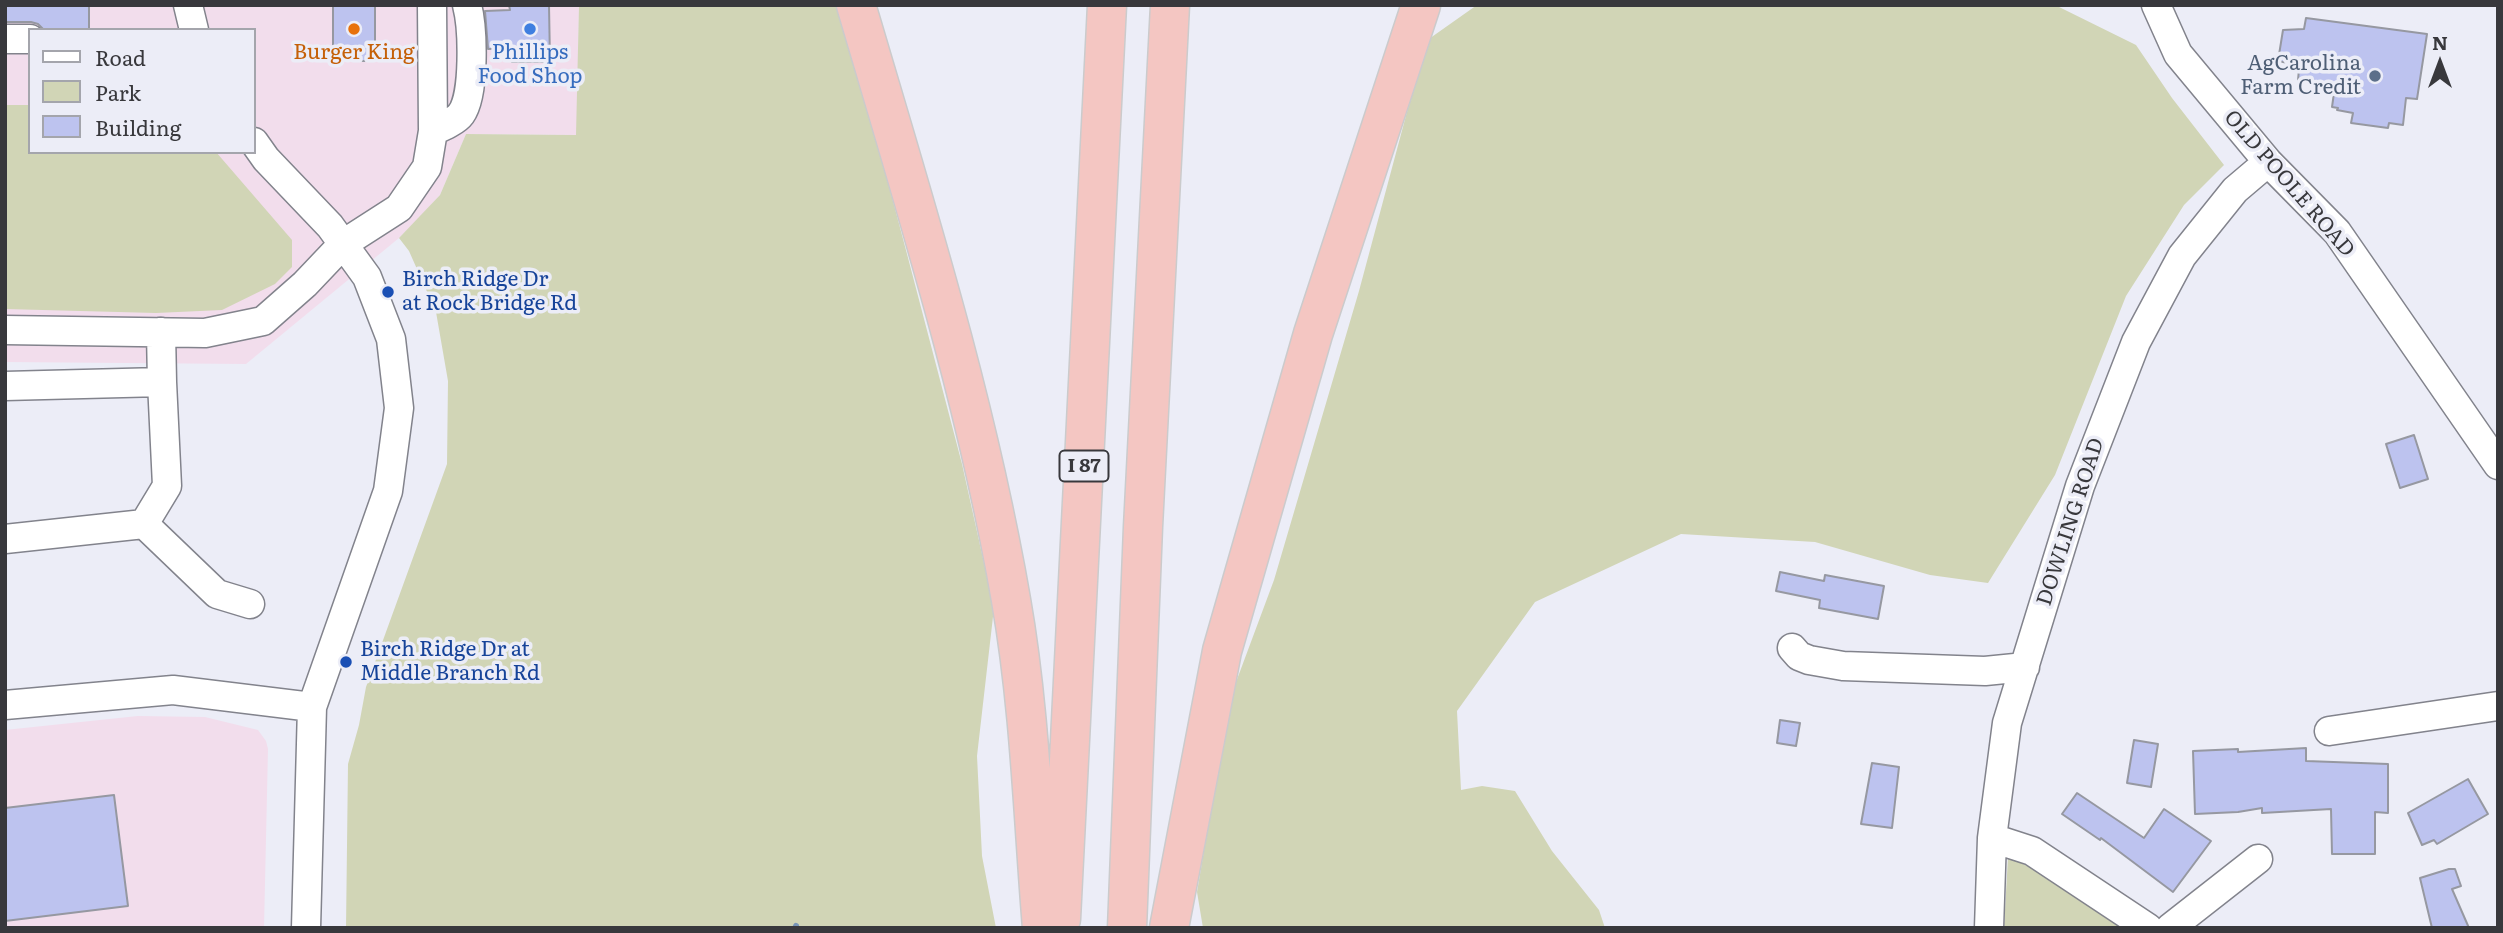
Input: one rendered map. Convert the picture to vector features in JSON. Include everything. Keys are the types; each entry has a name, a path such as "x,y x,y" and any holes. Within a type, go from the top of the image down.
{"highway":[{"path":"856,5 967,394 1011,600 1022,676 1042,928"},
{"name":"I 87","path":"1061,928 1107,5"},
{"path":"1127,928 1143,527 1170,5"},
{"path":"1169,928 1222,651 1313,334 1421,5"}],"street":[{"path":"188,5 194,28"},
{"path":"5,330 205,333 263,321 305,284 343,244 399,208 427,167 433,131 432,5"},
{"path":"433,131 461,116 469,97 471,74 467,5"},
{"name":"OLD POOLE ROAD","path":"2156,5 2178,54 2268,162 2337,232 2498,465"},
{"path":"5,39 28,39"},
{"path":"256,145 266,159 330,226 367,277 391,338 398,408 388,491 312,706 306,928"},
{"name":"DOWLING ROAD","path":"1989,928 1992,838 2007,723 2080,485 2136,342 2182,256 2235,190 2268,162"},
{"path":"144,524 167,486 161,332"},
{"path":"5,386 162,382"},
{"path":"5,539 144,524 217,594 250,604"},
{"path":"1792,648 1799,656 1809,660 1843,666 1985,671 2025,667"},
{"path":"5,705 173,690 312,706"},
{"path":"2329,731 2498,706"},
{"path":"1992,838 2032,851 2148,928"},
{"path":"2170,928 2258,859"}],"shaded area":[{"path":"5,5 579,5 577,135 466,134 440,195 420,217 399,238 246,364 5,362"},
{"path":"138,716 205,717 258,730 266,741 264,928 5,928 5,730"}],"green space":[{"path":"579,5 836,5 852,46 907,254 962,464 994,608 977,756 982,856 996,928 346,928 348,764 366,687 447,464 448,381 436,312 409,251 399,238 440,195 466,134 576,135"},
{"path":"1477,5 2055,5 2136,45 2172,98 2224,165 2184,205 2126,296 2055,475 1988,583 1930,575 1815,542 1681,534 1535,602 1457,711 1461,790 1482,786 1515,791 1552,851 1599,910 1605,928 1203,928 1197,892 1229,701 1274,580 1359,291 1426,41"},
{"path":"5,105 28,105 28,154 218,154 292,240 292,267 275,284 222,310 156,313 5,309"},
{"path":"2008,857 2036,870 2128,928 2004,928"}],"building":[{"path":"5,5 89,5 89,28 42,28 31,22 5,22"},
{"name":"Burger King","path":"333,5 375,5 375,61 352,61 352,52 333,52"},
{"name":"Phillips Food Shop","path":"509,5 549,5 550,62 512,62 511,48 488,49 485,11 510,10"},
{"name":"AgCarolina Farm Credit","path":"2306,18 2427,34 2417,99 2406,98 2403,125 2389,123 2388,128 2351,123 2353,113 2332,107 2334,93 2329,92 2330,84 2298,80 2299,69 2278,61 2283,30 2304,29"},
{"path":"2414,435 2428,479 2400,488 2386,444"},
{"path":"1780,572 1824,581 1825,575 1884,586 1878,619 1819,608 1820,600 1776,591"},
{"path":"1780,720 1800,723 1796,746 1777,743"},
{"path":"2134,740 2158,744 2151,787 2127,783"},
{"path":"2306,748 2306,761 2388,764 2388,813 2375,812 2375,854 2332,854 2331,809 2262,813 2262,808 2195,814 2193,751 2238,749 2238,752"},
{"path":"1872,763 1899,767 1892,828 1861,824"},
{"path":"2468,779 2488,814 2437,844 2434,840 2422,845 2408,813"},
{"path":"2077,793 2144,838 2164,809 2211,841 2173,892 2101,838 2100,840 2062,814"},
{"path":"114,795 128,906 5,921 5,808"},
{"path":"2455,869 2461,886 2452,889 2469,928 2432,928 2420,878"}],"place":[{"name":"Burger King","path":"354,29"},
{"name":"Phillips Food Shop","path":"530,29"},
{"name":"AgCarolina Farm Credit","path":"2375,76"},
{"name":"Birch Ridge Dr at Rock Bridge Rd","path":"388,292"},
{"name":"Birch Ridge Dr at Middle Branch Rd","path":"346,662"}]}
